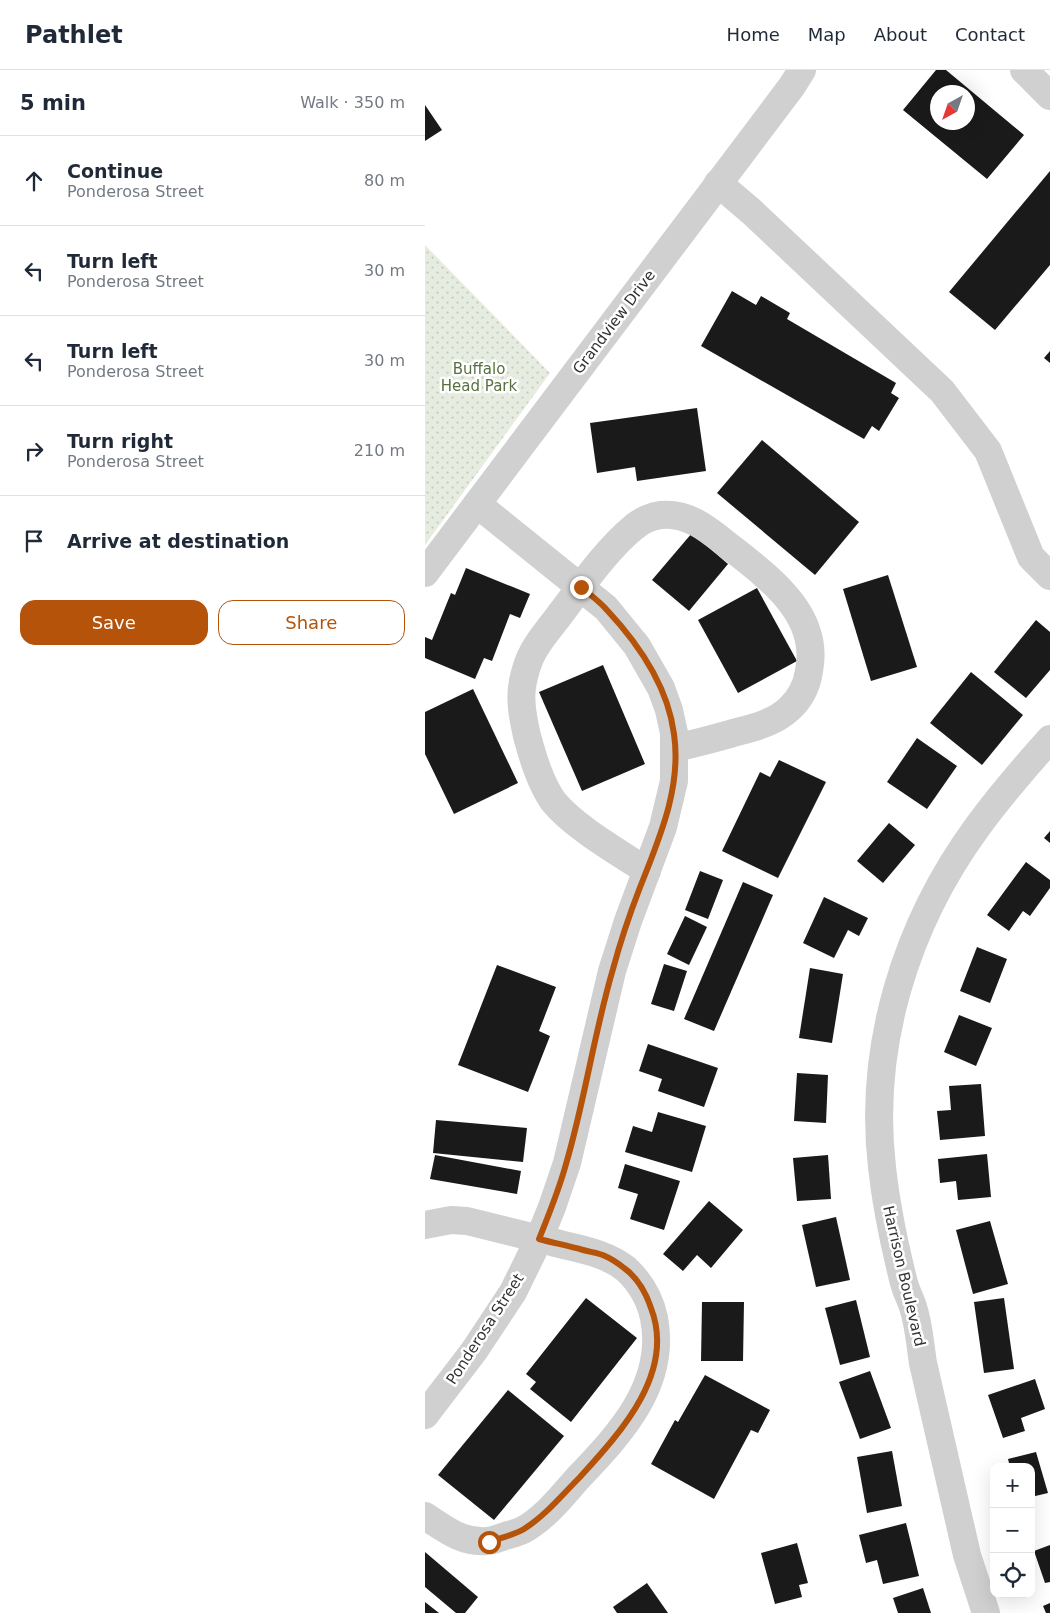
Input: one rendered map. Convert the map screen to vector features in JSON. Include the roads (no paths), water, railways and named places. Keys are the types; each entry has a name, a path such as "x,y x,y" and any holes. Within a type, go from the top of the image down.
{"street":[{"name":"Grandview Drive","path":"425,573 792,86 802,70"},
{"path":"1027,71 1050,96"},
{"path":"718,183 752,212 942,391 987,451 1031,557 1050,576"},
{"name":"Ponderosa Street","path":"425,1415 474,1351 513,1292 539,1239 552,1207 567,1163 612,971 628,921 663,827 674,781 674,733 669,710 661,688 637,646 606,608 477,504"},
{"path":"647,871 577,824 553,801 544,786 531,753 523,719 522,686 525,670 531,655 581,587 613,548 635,526 647,519 662,515 690,519 703,526 767,576 790,600 799,614 807,629 811,646 811,664 808,680 800,696 790,708 777,718 762,725 675,748"},
{"name":"Harrison Boulevard","path":"985,1613 967,1555 923,1363 913,1308 903,1281 891,1224 882,1167 879,1110 880,1081 888,1023 903,970 922,923 943,882 977,827 1050,739"},
{"path":"425,1225 451,1220 467,1221 605,1256 625,1269 638,1282 647,1296 657,1330 657,1347 648,1382 631,1416 607,1447 538,1519 523,1530 489,1542 471,1541 455,1535 425,1516"}],"park label":[{"name":"Buffalo Head Park","path":"479,378"}]}
